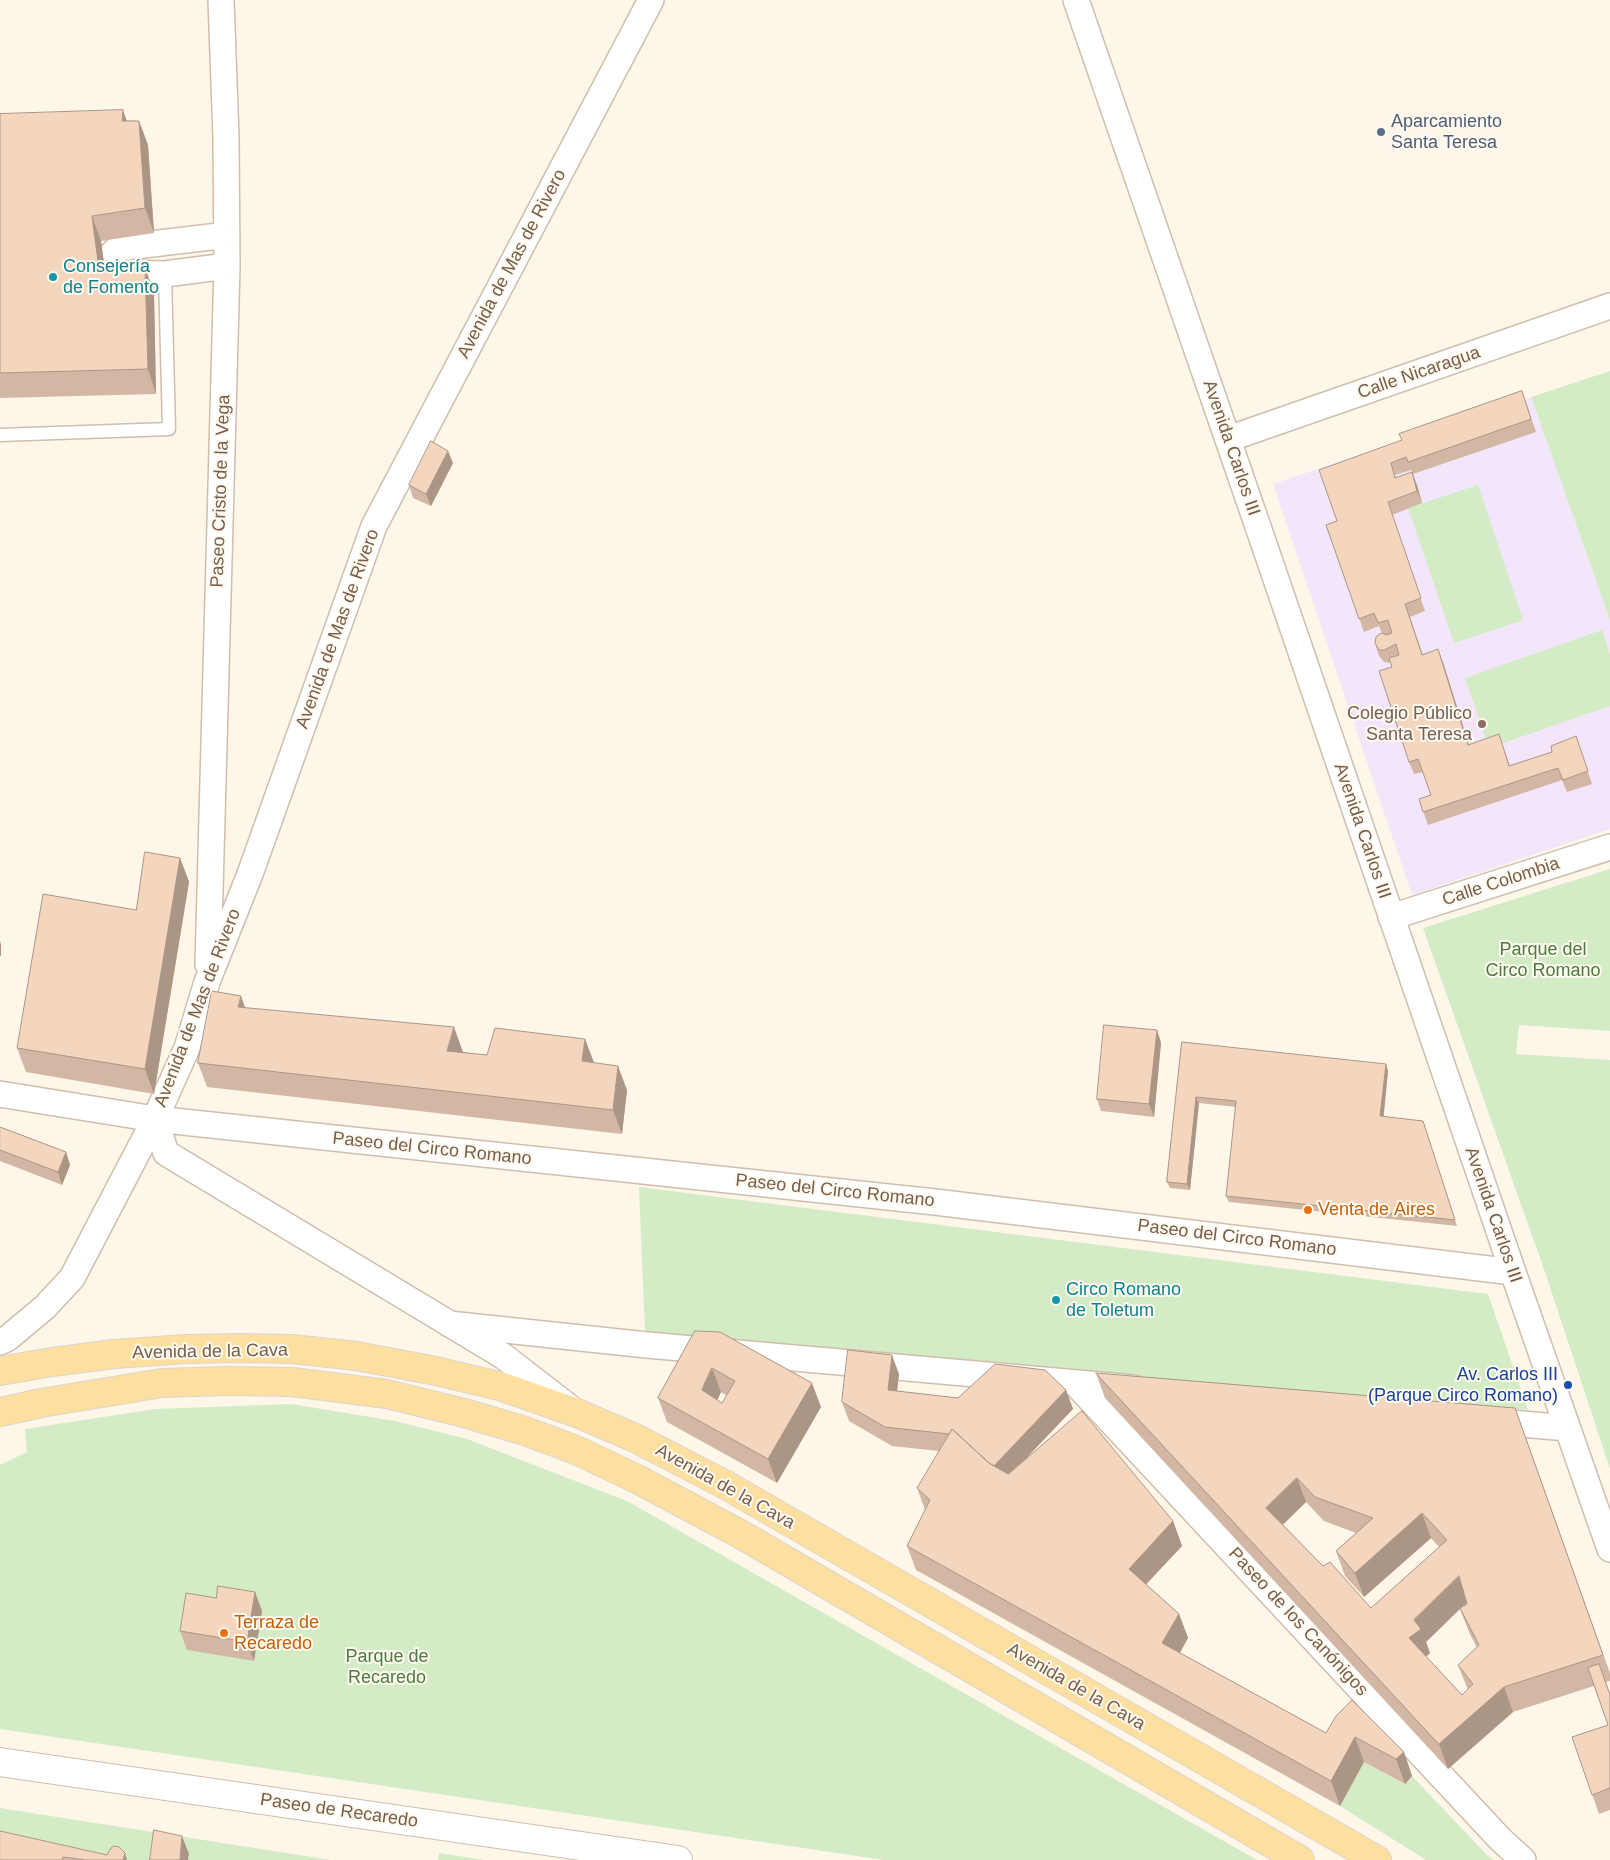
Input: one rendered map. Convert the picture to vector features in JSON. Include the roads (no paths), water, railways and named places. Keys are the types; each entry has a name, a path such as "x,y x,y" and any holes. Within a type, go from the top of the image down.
{"main road":[{"name":"Avenida de la Cava","path":"0,1371 52,1362 123,1354 239,1348 292,1349 356,1356 503,1387 576,1413 634,1438 724,1484 1377,1860"},
{"name":"Avenida de la Cava","path":"0,1412 41,1403 162,1383 226,1381 292,1382 387,1394 525,1431 576,1450 639,1480 742,1535 1300,1860"}],"street":[{"name":"Paseo Cristo de la Vega","path":"207,982 228,266 222,0"},
{"name":"Avenida de Mas de Rivero","path":"0,1342 8,1338 45,1307 72,1278 155,1120 187,1048 207,982 250,874 374,526 651,0"},
{"name":"Avenida Carlos III","path":"1076,0 1610,1549"},
{"path":"227,235 118,248 104,262 122,273 165,274 228,266"},
{"name":"Calle Nicaragua","path":"1228,439 1610,306"},
{"name":"Calle Colombia","path":"1392,917 1610,847"},
{"name":"Paseo del Circo Romano","path":"0,1094 155,1120 925,1201 1513,1272"},
{"path":"155,1120 166,1153 502,1356 576,1413"},
{"path":"449,1324 647,1345 1153,1390"},
{"name":"Paseo de los Canónigos","path":"1075,1383 1500,1839 1523,1860"},
{"path":"1467,1419 1567,1428"},
{"name":"Paseo de Recaredo","path":"0,1762 678,1860"}],"lane":[{"path":"0,435 169,429 165,274"}],"place":[{"name":"Aparcamiento Santa Teresa","path":"1381,132"},
{"name":"Consejería de Fomento","path":"53,277"},
{"name":"Colegio Público Santa Teresa","path":"1482,724"},
{"name":"Venta de Aires","path":"1308,1210"},
{"name":"Circo Romano de Toletum","path":"1056,1300"},
{"name":"Av. Carlos III (Parque Circo Romano)","path":"1568,1385"},
{"name":"Terraza de Recaredo","path":"224,1633"}],"park label":[{"name":"Parque del Circo Romano","path":"1543,960"},
{"name":"Parque de Recaredo","path":"387,1667"}]}
